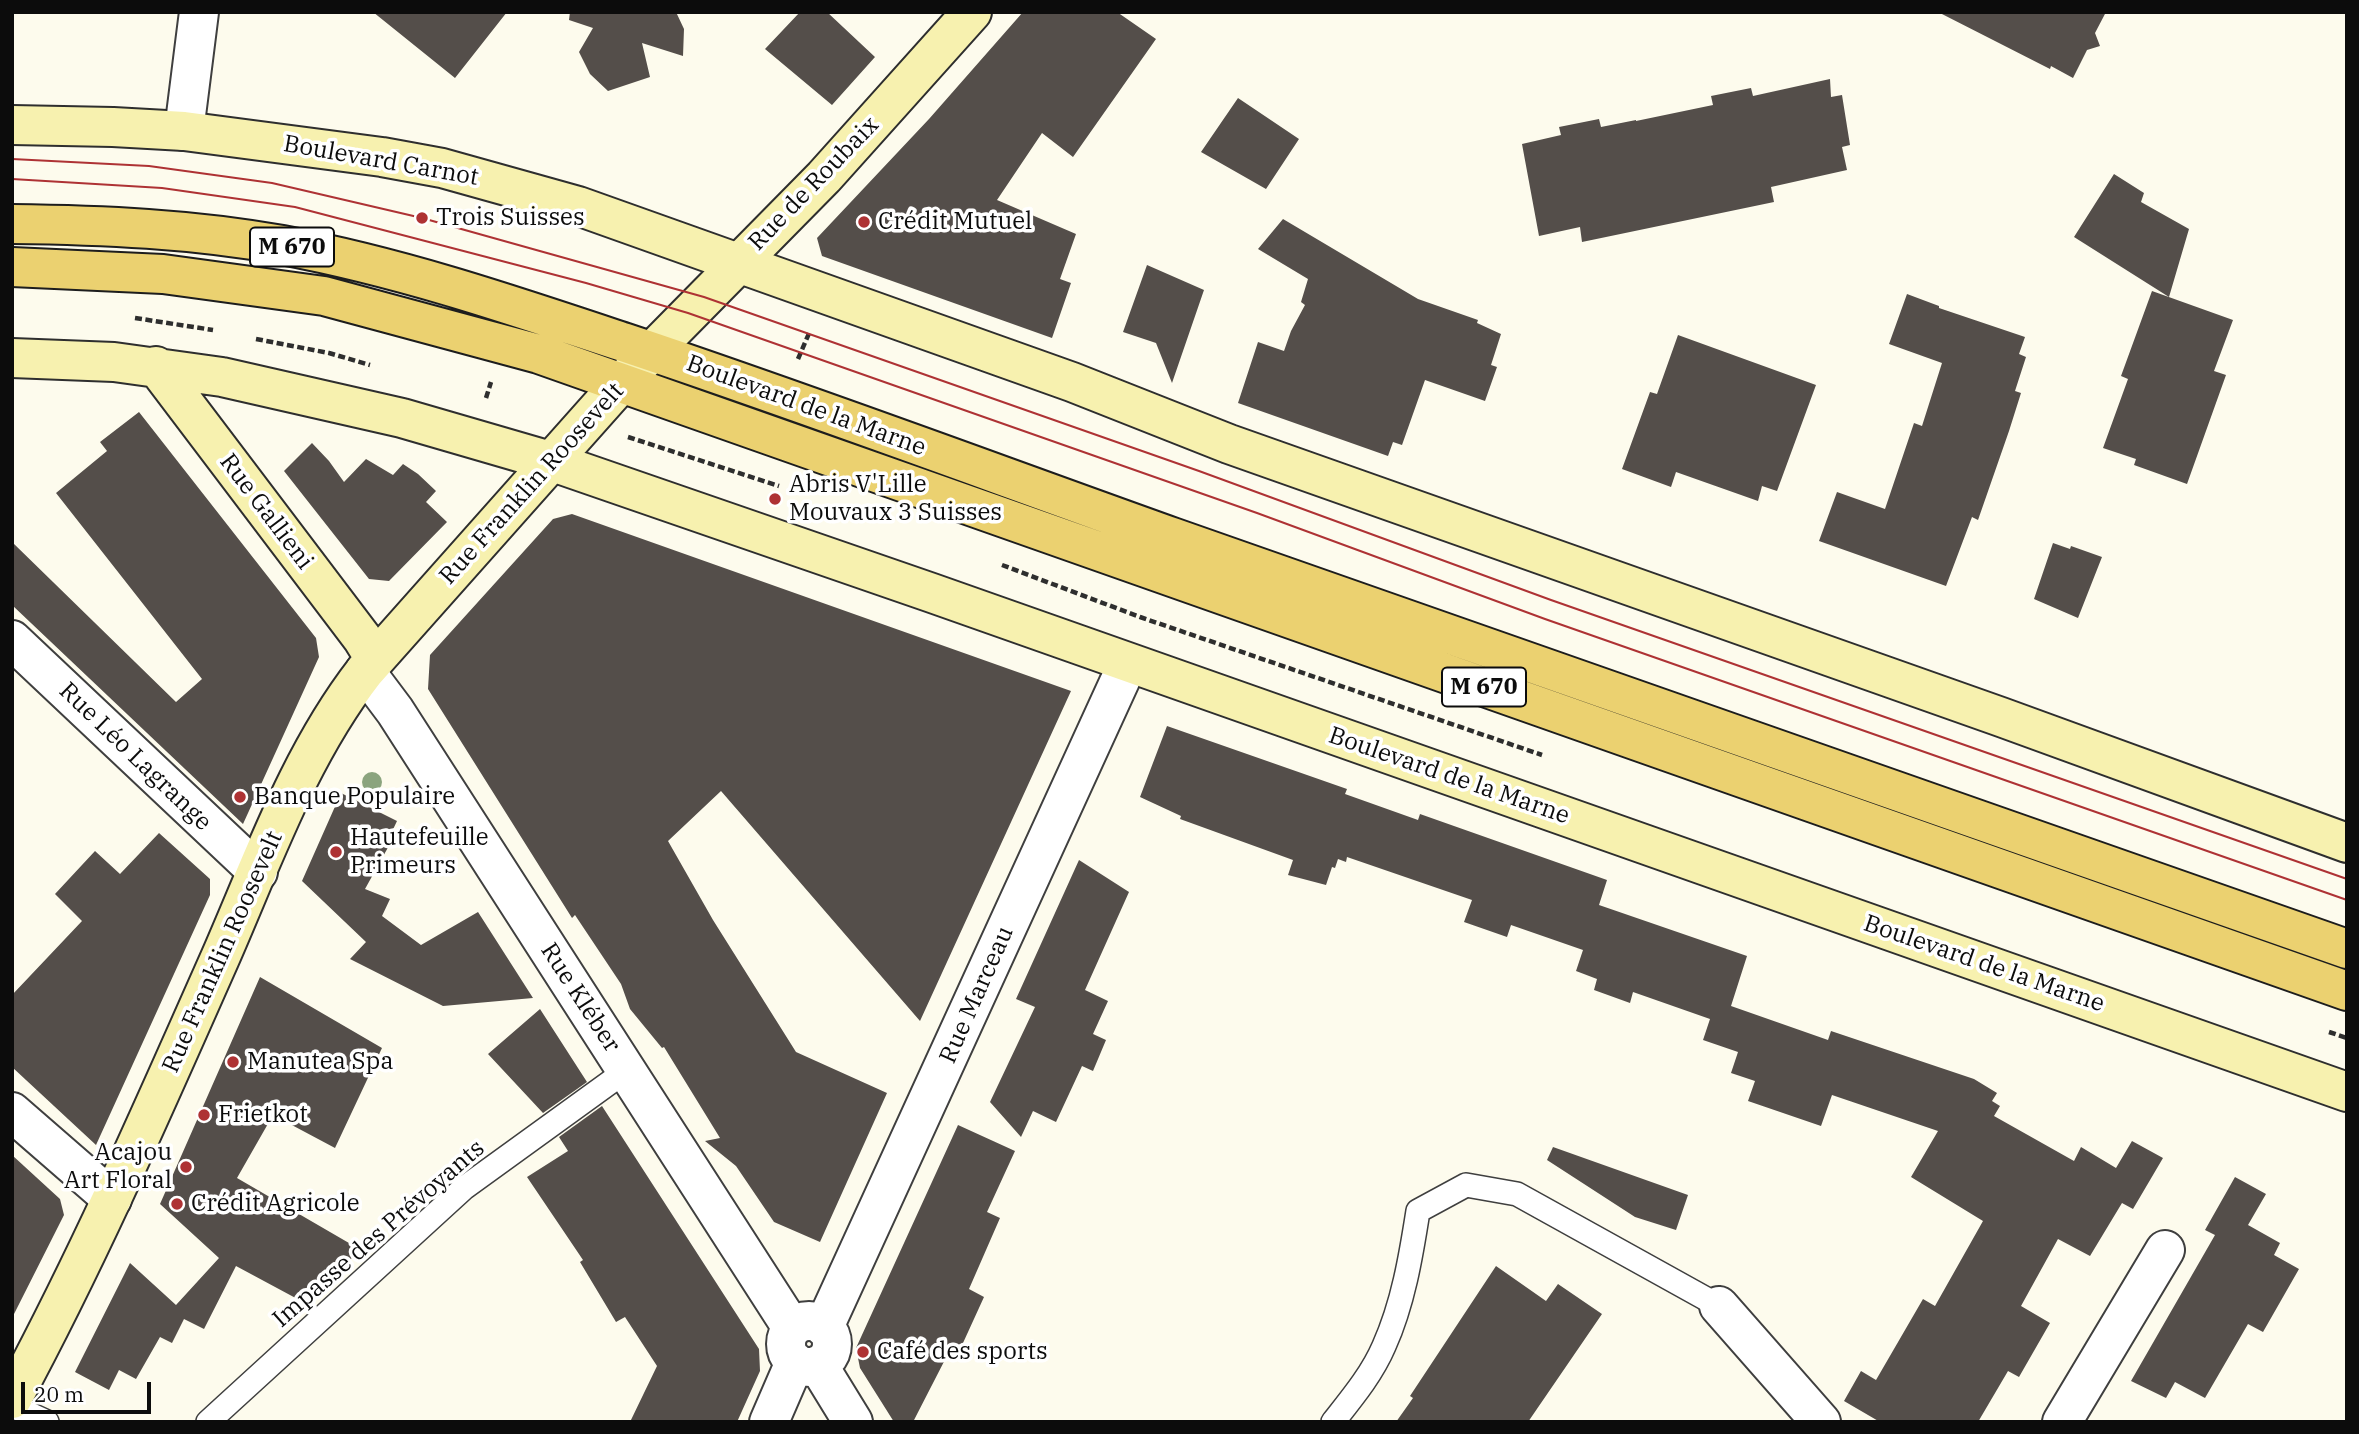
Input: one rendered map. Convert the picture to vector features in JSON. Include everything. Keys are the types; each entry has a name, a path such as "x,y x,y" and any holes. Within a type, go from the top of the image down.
{"main road":[{"name":"Rue de Roubaix","path":"652,351 824,177 972,12"},
{"name":"Boulevard Carnot","path":"12,125 184,131 402,159 442,167 588,209 736,264"},
{"name":"M 670","path":"12,224 118,225 279,245 415,275 652,351"},
{"path":"736,264 1072,382 1241,449 2001,717 2347,843"},
{"name":"M 670","path":"12,267 163,274 324,296 539,354 622,382"},
{"name":"Rue Franklin Roosevelt","path":"12,1399 112,1199 320,736 341,701 550,461 652,351"},
{"name":"Boulevard de la Marne","path":"652,351 1174,538 2347,949"},
{"path":"12,358 78,359 156,366 222,377 364,409 550,461"},
{"name":"Rue Gallieni","path":"156,366 362,638 370,665"},
{"name":"Boulevard de la Marne","path":"622,382 1184,583 2347,991"},
{"name":"Boulevard de la Marne","path":"550,461 2347,1092"}],"street":[{"path":"184,131 198,12"},
{"name":"Rue Léo Lagrange","path":"12,640 258,872"},
{"name":"Rue Marceau","path":"769,1422 1128,663"},
{"name":"Rue Kléber","path":"370,665 394,711 807,1346 853,1422"},
{"path":"12,1112 112,1199"},
{"path":"2063,1422 2165,1250"},
{"path":"1719,1307 1821,1422"}],"lane":[{"name":"Impasse des Prévoyants","path":"208,1422 464,1188 627,1070"},
{"path":"1333,1422 1368,1375 1384,1347 1402,1289 1418,1211 1466,1185 1517,1194 1719,1307"},
{"path":"12,1406 47,1422"}],"building":[{"path":"373,12 507,12 455,78"},
{"path":"570,12 676,12 684,29 683,56 642,43 650,77 608,91 590,74 579,52 593,28 569,20"},
{"path":"800,12 827,12 875,57 832,105 765,49"},
{"path":"1023,12 1117,12 1156,39 1073,157 1042,133 997,200 1076,234 1060,279 1071,283 1052,338 822,256 817,238 929,119"},
{"path":"1938,12 2106,12 2095,33 2100,46 2087,50 2073,78"},
{"path":"1830,79 1831,97 1842,95 1850,145 1842,147 1847,170 1771,187 1774,202 1582,242 1580,227 1539,236 1522,144 1561,135 1559,127 1599,119 1601,127 1636,121 1713,105 1711,96 1751,88 1753,96"},
{"path":"1238,98 1299,139 1266,189 1201,152"},
{"path":"2114,174 2144,193 2141,202 2189,229 2169,297 2074,237"},
{"path":"1283,219 1418,299 1478,320 1477,323 1501,334 1491,365 1497,367 1485,401 1425,380 1402,445 1393,442 1388,456 1238,403 1258,342 1284,351 1305,305 1301,302 1308,279 1258,249"},
{"path":"1147,265 1204,290 1172,383 1156,343 1123,332"},
{"path":"2152,291 2233,320 2214,371 2226,375 2187,484 2134,465 2136,459 2103,448 2128,379 2121,376"},
{"path":"1907,294 1939,308 2025,337 2019,354 2026,357 2015,391 2021,393 2009,431 1978,520 1972,517 1946,586 1819,541 1837,492 1885,509 1914,423 1922,426 1942,363 1889,344"},
{"path":"1678,335 1816,385 1777,491 1762,486 1758,501 1676,472 1671,487 1622,469 1650,392 1657,394"},
{"path":"139,412 316,638 319,657 243,824 12,605 12,542 176,702 202,679 56,493 107,451 100,442"},
{"path":"312,443 344,482 366,459 393,475 403,464 436,491 426,502 447,522 389,581 369,579 284,471"},
{"path":"572,514 1071,691 920,1021 721,791 668,841 713,920 796,1052 887,1093 820,1242 774,1222 736,1166 705,1141 720,1138 664,1047 662,1048 630,1009 621,984 575,915 572,918 428,689 430,655 553,519"},
{"path":"2053,543 2102,557 2078,618 2034,599"},
{"path":"1167,726 1347,789 1345,794 1418,820 1420,814 1607,880 1599,905 1747,956 1731,1006 1828,1040 1831,1031 1974,1079 1997,1093 1992,1101 2000,1106 1994,1116 2074,1161 2081,1147 2116,1168 2132,1141 2163,1158 2133,1209 2122,1203 2090,1256 2058,1239 2021,1306 2050,1323 2019,1377 2008,1371 1978,1422 1880,1422 1844,1401 1861,1371 1876,1380 1923,1299 1935,1306 1983,1221 1911,1177 1938,1131 1832,1095 1821,1126 1748,1101 1755,1081 1731,1073 1738,1052 1703,1040 1710,1019 1633,992 1630,1003 1594,990 1597,979 1576,971 1583,950 1511,925 1507,937 1464,922 1472,900 1347,857 1346,862 1338,859 1335,868 1332,867 1326,885 1288,875 1293,860 1180,819 1181,816 1140,797"},
{"path":"341,793 397,821 388,840 391,842 365,889 390,899 382,916 421,945 478,912 533,998 443,1006 350,959 366,942 302,881"},
{"path":"159,833 210,879 210,895 96,1145 12,1067 12,995 82,921 55,894 95,851 120,874"},
{"path":"1079,860 1129,892 1085,990 1108,1001 1093,1034 1106,1040 1093,1071 1082,1066 1056,1122 1033,1111 1021,1137 990,1102 1035,1007 1016,999"},
{"path":"260,977 382,1048 335,1148 273,1115 237,1178 361,1250 303,1302 236,1266 204,1329 184,1319 172,1343 160,1337 136,1379 119,1370 109,1390 75,1372 130,1263 176,1305 219,1258 160,1204"},
{"path":"540,1009 587,1082 543,1113 488,1054"},
{"path":"602,1106 759,1349 760,1371 737,1422 630,1422 657,1366 625,1317 616,1322 580,1262 583,1260 527,1177 568,1151 559,1137"},
{"path":"958,1125 1015,1151 987,1212 1000,1218 969,1289 984,1297 963,1343 951,1348 913,1422 894,1422 860,1368 856,1348"},
{"path":"1553,1147 1688,1195 1676,1230 1635,1217 1547,1160"},
{"path":"12,1155 60,1199 64,1215 12,1318"},
{"path":"2235,1177 2266,1194 2248,1225 2280,1243 2274,1255 2299,1269 2263,1332 2248,1324 2205,1398 2175,1382 2166,1398 2131,1381 2215,1235 2205,1230"},
{"path":"1496,1266 1546,1301 1558,1284 1602,1314 1528,1422 1396,1422 1413,1398 1410,1396"}],"tram line":[{"path":"12,159 149,166 272,183 422,218 704,297 1199,471 1551,600 2347,879"},
{"path":"12,179 162,188 295,207 586,283 688,313 1257,513 1545,619 2347,900"}],"place":[{"name":"Trois Suisses","path":"422,218"},
{"name":"Crédit Mutuel","path":"864,222"},
{"name":"Abris V'Lille Mouvaux 3 Suisses","path":"775,499"},
{"name":"Banque Populaire","path":"240,797"},
{"name":"Hautefeuille Primeurs","path":"336,852"},
{"name":"Manutea Spa","path":"233,1062"},
{"name":"Frietkot","path":"204,1115"},
{"name":"Acajou Art Floral","path":"186,1167"},
{"name":"Crédit Agricole","path":"177,1204"},
{"name":"Café des sports","path":"863,1352"}]}
